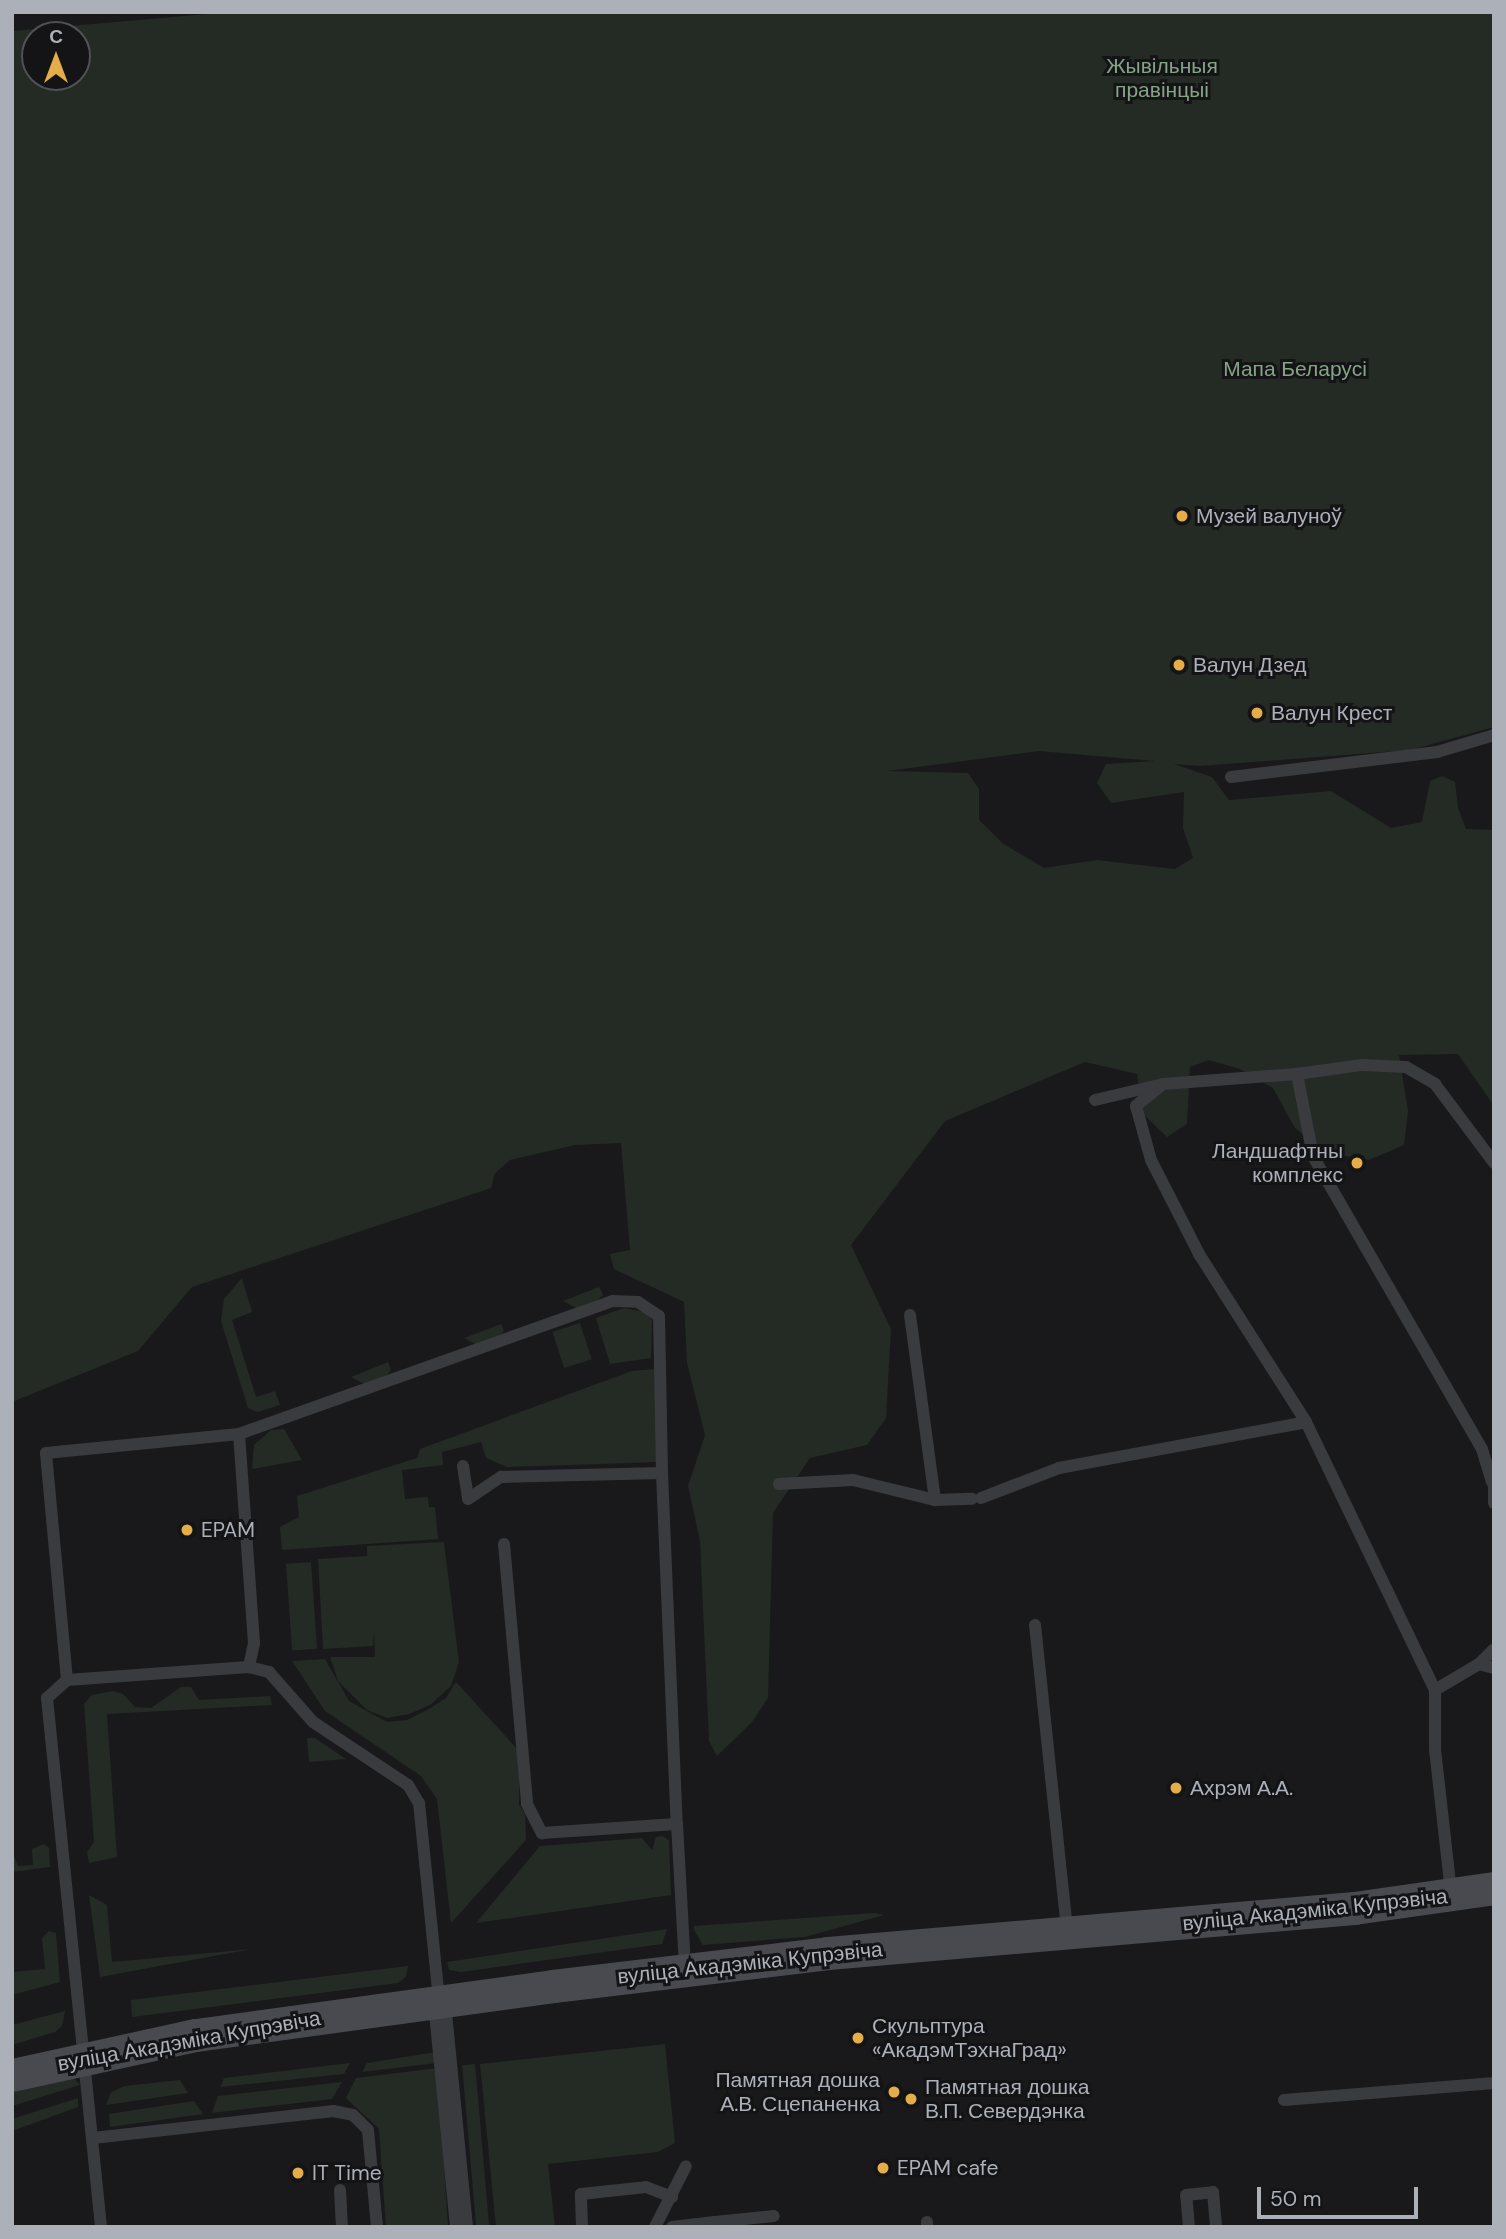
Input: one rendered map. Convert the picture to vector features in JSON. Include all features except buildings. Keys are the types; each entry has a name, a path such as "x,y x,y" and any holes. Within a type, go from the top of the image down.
{"main road":[{"name":"вуліца Акадэміка Купрэвіча","path":"12,2075 85,2056 196,2035 685,1970 842,1951 1067,1933 1452,1896 1494,1888"}],"street":[{"path":"439,2002 461,2227"}],"lane":[{"path":"1231,777 1437,752 1494,735"},
{"path":"1095,1100 1163,1084 1297,1074 1362,1065 1406,1068 1435,1084 1494,1163"},
{"path":"1297,1074 1312,1156 1482,1449 1493,1482 1494,1503"},
{"path":"1163,1084 1136,1106 1151,1160 1199,1254 1306,1422 1435,1690 1435,1749 1452,1896"},
{"path":"67,1680 46,1452 239,1434 613,1301 638,1302 659,1316 662,1473 685,1970"},
{"path":"910,1315 935,1500"},
{"path":"779,1484 853,1480 935,1500 977,1498 1059,1468 1306,1422"},
{"path":"239,1434 254,1643 249,1667"},
{"path":"463,1466 468,1499 501,1477 662,1473"},
{"path":"504,1544 527,1804 542,1833 677,1824"},
{"path":"1035,1625 1067,1933"},
{"path":"1435,1690 1479,1664 1494,1649"},
{"path":"1479,1664 1494,1668"},
{"path":"102,2227 47,1698 67,1680 249,1667 269,1672 313,1722 408,1785 419,1803 439,2002"},
{"path":"1284,2100 1494,2082"},
{"path":"93,2138 333,2111 353,2115 368,2130 377,2227"},
{"path":"655,2227 686,2165"},
{"path":"582,2227 581,2194 646,2187 672,2197"},
{"path":"340,2190 342,2227"},
{"path":"1189,2227 1186,2195 1213,2192 1216,2227"},
{"path":"672,2227 715,2225 774,2216"}],"green space":[{"path":"231,12 1494,12 1494,727 1410,750 1201,766 1174,764 1212,777 1229,800 1331,791 1391,828 1422,822 1430,781 1442,776 1455,782 1458,808 1466,829 1494,830 1494,1106 1458,1054 1399,1055 1408,1111 1404,1145 1369,1160 1326,1153 1295,1128 1273,1088 1240,1069 1209,1060 1190,1067 1187,1124 1167,1137 1143,1114 1137,1074 1085,1062 945,1121 851,1245 891,1329 886,1418 867,1445 810,1458 773,1513 768,1698 752,1722 717,1756 709,1741 700,1541 688,1486 705,1435 687,1363 684,1302 614,1269 610,1254 630,1250 621,1143 575,1145 510,1160 495,1173 491,1188 192,1287 138,1351 12,1402 12,31 21,30 21,91 91,91 91,24","holes":["1039,751 1155,761 1106,764 1097,783 1111,803 1184,792 1183,828 1193,858 1175,869 1097,860 1044,868 1002,843 979,820 979,789 968,773 888,771"]},
{"path":"242,1278 252,1312 232,1320 256,1397 275,1391 280,1405 258,1412 248,1408 221,1321 224,1299"},
{"path":"599,1287 603,1295 598,1300 576,1308 563,1301"},
{"path":"624,1308 644,1312 652,1320 651,1358 610,1364 596,1318"},
{"path":"580,1323 592,1359 564,1368 552,1332"},
{"path":"501,1324 504,1331 499,1337 477,1345 464,1338"},
{"path":"388,1362 391,1370 387,1375 364,1384 351,1377"},
{"path":"654,1369 658,1462 507,1467 486,1458 481,1442 442,1452 443,1465 402,1470 405,1499 428,1497 429,1507 435,1507 438,1539 282,1550 280,1527 299,1517 297,1496 417,1458 420,1449 632,1371"},
{"path":"284,1429 302,1460 252,1469 254,1445 271,1430"},
{"path":"444,1542 459,1662 451,1686 430,1705 409,1714 387,1718 367,1710 338,1681 330,1657 375,1657 374,1631 373,1646 323,1649 318,1559 367,1556 367,1546"},
{"path":"311,1562 317,1649 292,1651 286,1564"},
{"path":"325,1659 349,1701 387,1722 407,1720 429,1709 446,1698 456,1682 520,1752 519,1805 525,1814 526,1840 451,1923 437,1799 421,1776 325,1711 292,1661"},
{"path":"181,1687 191,1687 199,1700 270,1696 272,1705 107,1714 117,1857 89,1863 87,1852 94,1842 84,1704 92,1695 113,1691 123,1694 135,1707 151,1708"},
{"path":"307,1738 315,1738 346,1759 309,1762"},
{"path":"662,1836 669,1840 671,1895 476,1923 540,1846 642,1838 652,1850 656,1837"},
{"path":"44,1844 49,1848 50,1867 12,1872 12,1851 18,1866 33,1865 32,1849"},
{"path":"89,1895 107,1905 112,1962 252,1949 100,1977"},
{"path":"875,1913 884,1915 805,1937 703,1945 694,1930 694,1926"},
{"path":"667,1929 662,1944 461,1972 449,1970 447,1962"},
{"path":"49,1931 56,1933 60,1982 12,1995 12,1972 45,1969 42,1938"},
{"path":"408,1966 406,1977 398,1983 132,2017 131,2000"},
{"path":"65,2011 62,2026 55,2032 12,2045 12,2025"},
{"path":"665,2044 675,2143 658,2152 548,2164 555,2227 496,2227 480,2064"},
{"path":"436,2052 437,2063 362,2072 367,2063"},
{"path":"350,2063 344,2074 220,2087 224,2078"},
{"path":"475,2064 489,2227 476,2227 462,2065"},
{"path":"438,2068 448,2227 386,2227 379,2129 346,2098 356,2078"},
{"path":"70,2074 80,2085 12,2106 12,2088"},
{"path":"180,2080 188,2093 106,2105 111,2092 125,2086"},
{"path":"342,2082 332,2099 212,2113 218,2096"},
{"path":"78,2098 78,2107 12,2131 12,2119"},
{"path":"194,2101 203,2114 110,2127 109,2114"}],"place":[{"name":"Музей валуноў","path":"1182,516"},
{"name":"Валун Дзед","path":"1179,665"},
{"name":"Валун Крест","path":"1257,713"},
{"name":"Ландшафтны комплекс","path":"1357,1163"},
{"name":"EPAM","path":"187,1530"},
{"name":"Ахрэм А.А.","path":"1176,1788"},
{"name":"Скульптура «АкадэмТэхнаГрад»","path":"858,2038"},
{"name":"Памятная дошка А.В. Сцепаненка","path":"894,2092"},
{"name":"Памятная дошка В.П. Севердэнка","path":"911,2099"},
{"name":"EPAM cafe","path":"883,2168"},
{"name":"IT Time","path":"298,2173"}],"park label":[{"name":"Жывільныя правінцыі","path":"1162,78"},
{"name":"Мапа Беларусі","path":"1295,369"}]}
